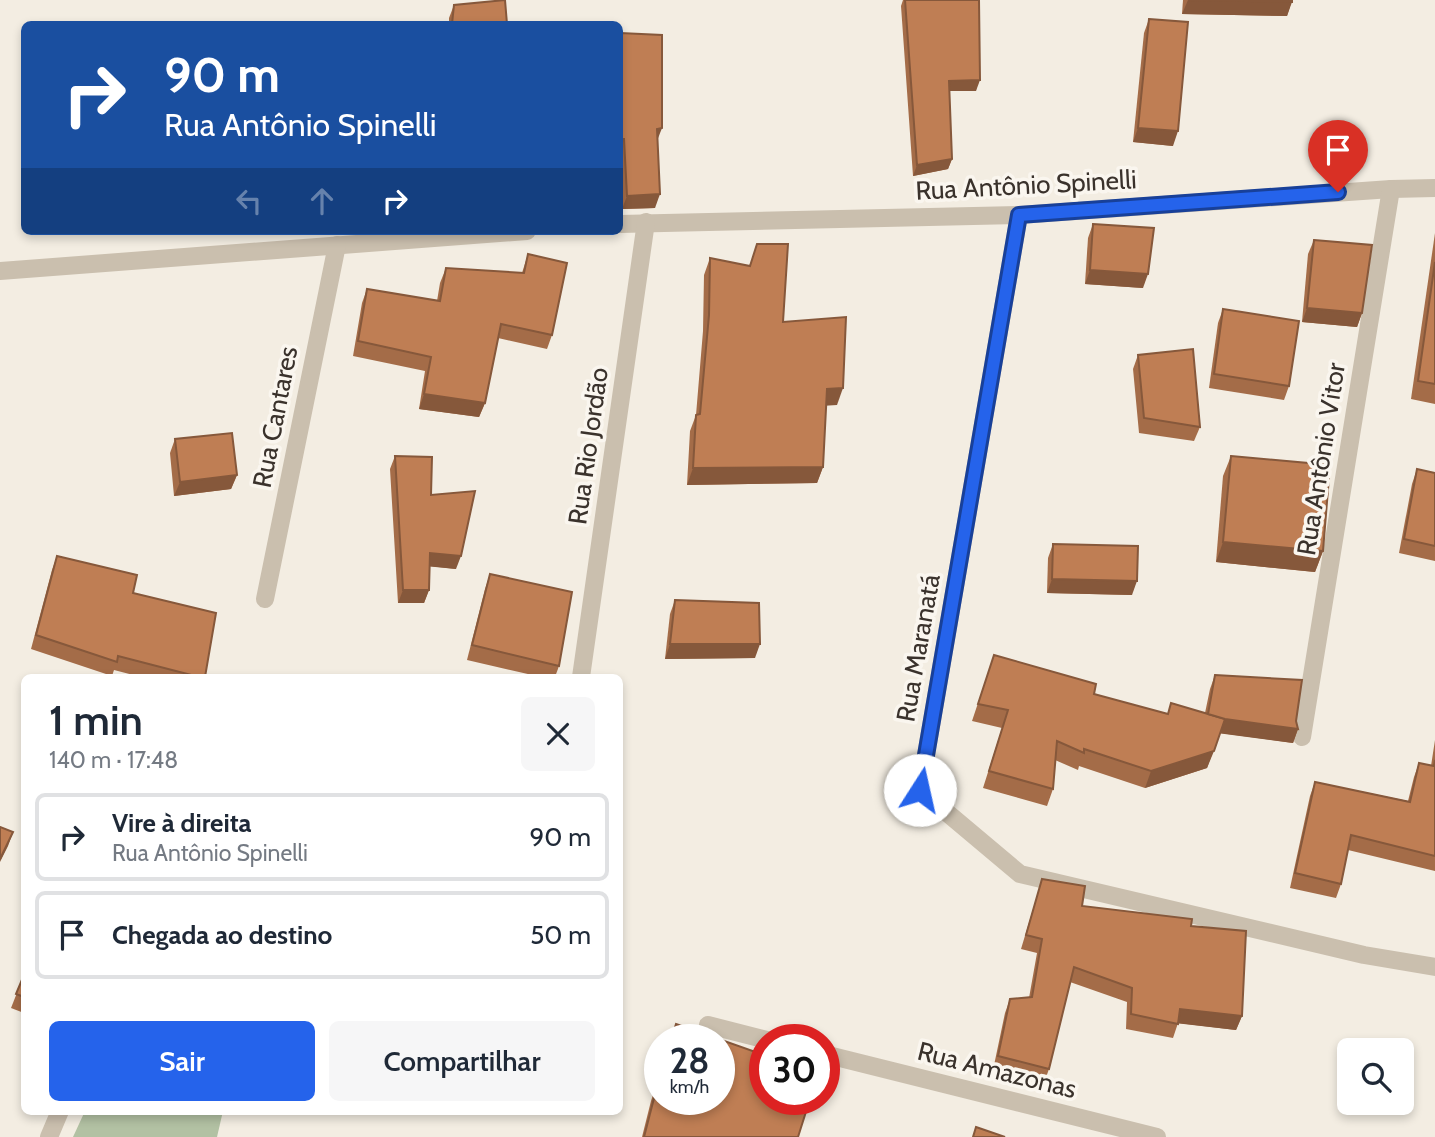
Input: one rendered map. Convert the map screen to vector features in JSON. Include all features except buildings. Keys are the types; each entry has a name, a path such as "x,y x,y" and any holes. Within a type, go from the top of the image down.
{"street":[{"name":"Rua Antônio Spinelli","path":"623,224 1019,215 1391,188 1435,188"},
{"name":"Rua Antônio Vitor","path":"1302,737 1391,188"},
{"name":"Rua Maranatá","path":"1019,215 920,790 1020,874 1364,955 1435,967"},
{"name":"Rua Rio Jordão","path":"581,674 646,222"},
{"path":"0,271 473,235"},
{"name":"Rua Cantares","path":"265,598 337,245"},
{"name":"Rua Amazonas","path":"840,1058 1157,1137"},
{"path":"49,1137 58,1115"}],"green space":[{"path":"83,1115 222,1115 217,1137 73,1137"}],"route":[{"path":"920,790 1019,215 1338,192"}]}
